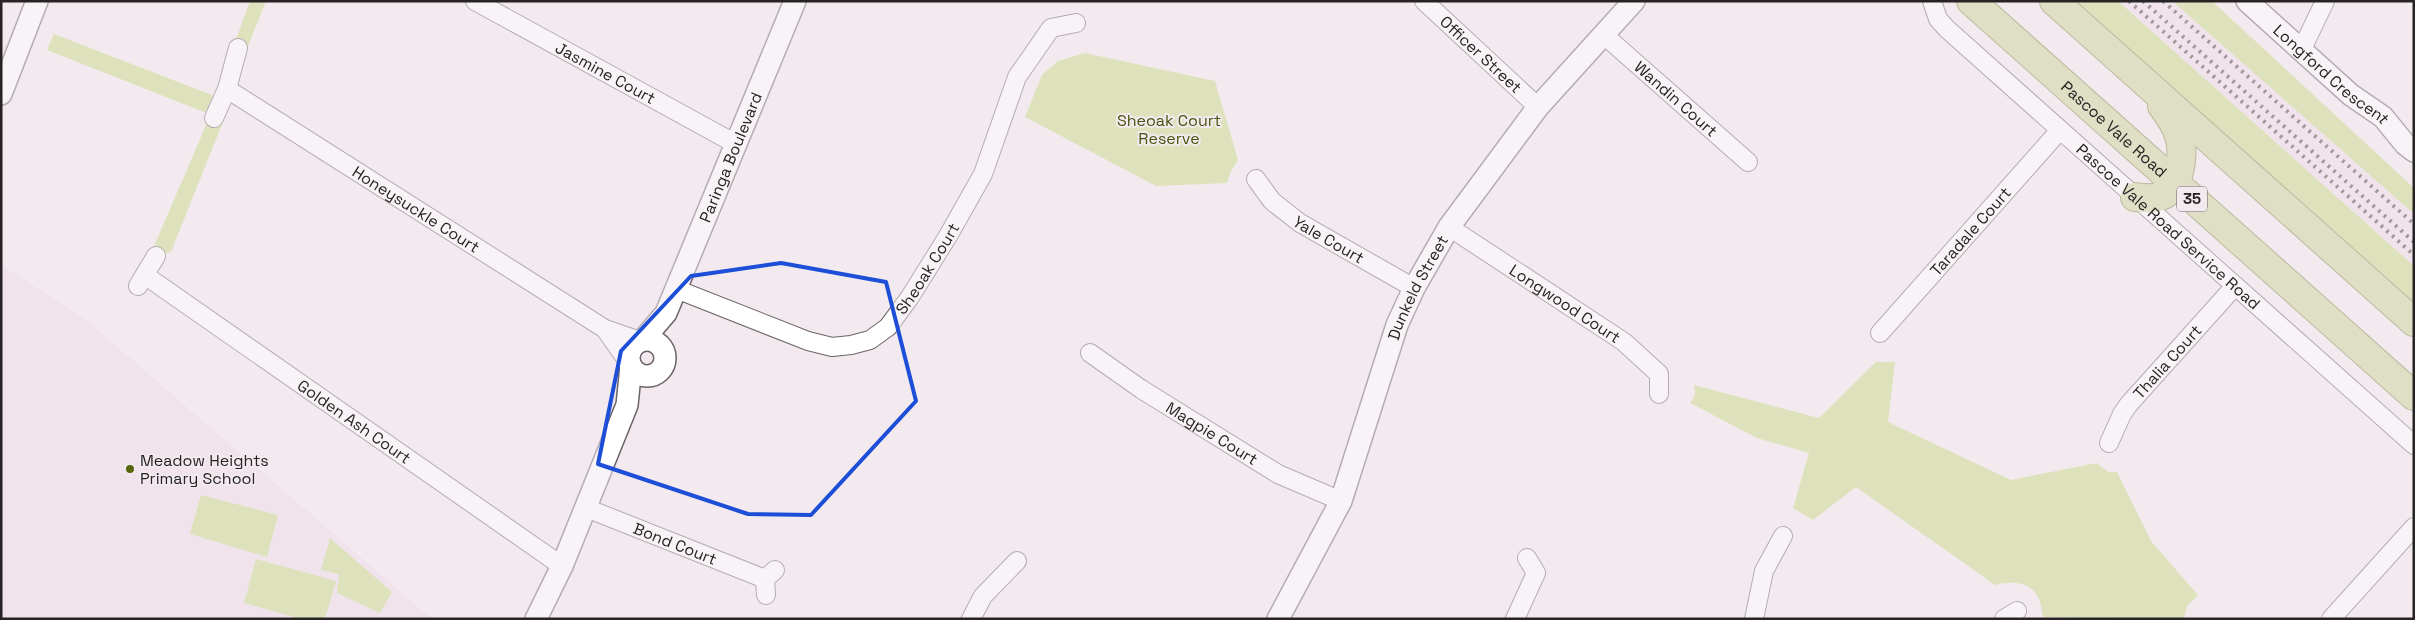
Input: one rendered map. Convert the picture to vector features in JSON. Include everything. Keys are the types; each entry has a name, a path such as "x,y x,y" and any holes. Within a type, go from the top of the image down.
{"main road":[{"name":"Pascoe Vale Road","path":"1972,1 2414,396"},
{"path":"2054,1 2414,322"},
{"path":"2135,197 2159,197 2168,192 2175,183 2181,162 2182,149 2179,136 2169,115 2146,83"}],"street":[{"path":"1,94 37,1"},
{"name":"Jasmine Court","path":"475,1 736,144"},
{"name":"Paringa Boulevard","path":"663,350 666,313 795,1"},
{"name":"Officer Street","path":"1424,1 1538,107"},
{"name":"Dunkeld Street","path":"1278,619 1341,501 1397,325 1414,288 1449,227 1538,107 1634,1"},
{"name":"Pascoe Vale Road Service Road","path":"1931,1 1938,19 1946,29 2414,445"},
{"name":"Longford Crescent","path":"2248,1 2351,95 2383,117 2405,144 2414,151"},
{"path":"2302,50 2325,1"},
{"name":"Sheoak Court","path":"676,289 808,341 832,347 870,340 888,327 910,297 983,174 1017,77 1027,60 1051,28 1076,23"},
{"name":"Wandin Court","path":"1604,35 1748,162"},
{"path":"214,118 227,89 238,48"},
{"name":"Honeysuckle Court","path":"227,89 605,329 641,340"},
{"name":"Taradale Court","path":"1880,333 2060,130"},
{"name":"Yale Court","path":"1256,179 1272,201 1300,224 1414,288"},
{"name":"Longwood Court","path":"1449,227 1624,342 1659,374 1659,394"},
{"name":"Golden Ash Court","path":"156,256 142,281 562,566"},
{"name":"Thalia Court","path":"2109,443 2122,414 2129,404 2235,286"},
{"name":"Paringa Boulevard","path":"641,340 666,313"},
{"name":"Honeysuckle Court","path":"605,329 630,365"},
{"path":"536,619 562,566 628,405 663,364 663,350 654,342 641,340 630,350 628,405"},
{"name":"Magpie Court","path":"1090,353 1142,389 1270,470 1341,501"},
{"path":"630,365 641,375 654,374"},
{"name":"Bond Court","path":"586,508 769,581"},
{"path":"2331,619 2414,527"},
{"path":"1754,619 1764,571 1782,536"},
{"path":"1515,619 1536,573 1527,558"},
{"path":"971,619 983,596 1017,561"}],"highlighted area":[{"path":"781,263 886,282 916,401 811,515 748,514 598,464 621,351 691,276"}],"shaded area":[{"path":"2118,1 2172,1 2414,214 2414,266"},
{"name":"Meadow Heights Primary School","path":"1,265 86,320 432,619 1,619"}],"green space":[{"path":"250,1 266,1 246,51 234,45"},
{"path":"2076,1 2118,1 2414,266 2414,302"},
{"path":"2172,1 2212,1 2414,188 2414,214"},
{"path":"54,34 212,95 216,110 204,112 47,50"},
{"name":"Sheoak Court Reserve","path":"1085,53 1215,81 1238,160 1231,171 1227,183 1156,186 1025,117 1042,75 1058,61"},
{"path":"210,116 223,122 171,252 156,256 151,253"},
{"path":"1876,362 1895,362 1888,422 2011,480 2097,463 2108,472 2117,472 2151,541 2198,595 2187,606 2184,619 2043,617 2039,599 2030,588 2013,583 1995,585 1856,487 1813,520 1793,508 1809,453 1757,438 1690,403 1695,395 1694,385 1819,418"},
{"path":"201,495 278,515 267,557 190,534"},
{"path":"330,538 392,592 380,613 337,593 339,574 321,570"},
{"path":"256,559 336,581 325,619 301,619 244,603"}],"railway":[{"path":"2129,1 2414,255"},
{"path":"2143,1 2414,242"},
{"path":"2163,1 2414,224"}],"place":[{"name":"Meadow Heights Primary School","path":"130,469"}]}
